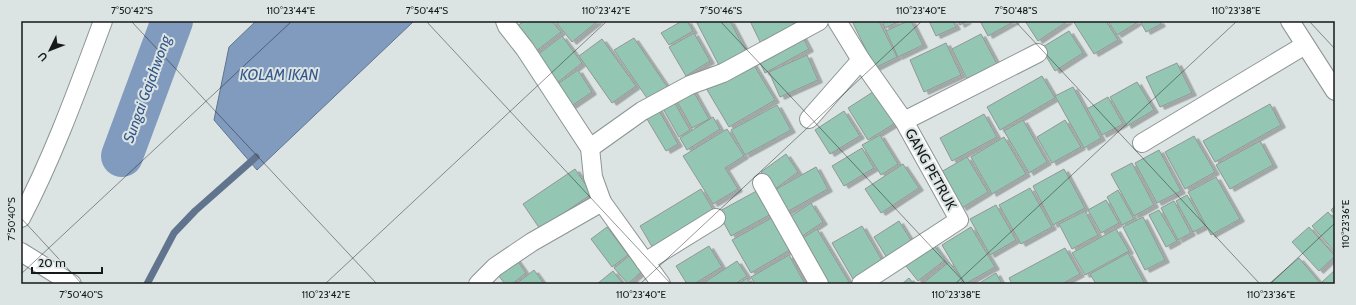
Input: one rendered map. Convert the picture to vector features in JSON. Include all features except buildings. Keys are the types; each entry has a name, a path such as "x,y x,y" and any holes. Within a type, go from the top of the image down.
{"street":[{"path":"21,218 33,195 70,111 103,21"},
{"path":"590,148 642,111 690,85 723,73 819,21"},
{"name":"GANG PETRUK","path":"837,21 861,60 904,121 959,220 862,284"},
{"path":"1290,21 1335,91"},
{"path":"508,23 590,148 593,177 602,202 661,284"},
{"path":"1142,143 1305,45"},
{"path":"904,121 1038,53"},
{"path":"809,119 861,60"},
{"path":"762,183 819,284"},
{"path":"478,284 495,267 532,242 602,202"},
{"path":"645,262 716,218"},
{"path":"21,252 72,284"}],"water":[{"name":"KOLAM IKAN","path":"256,21 414,21 257,170 214,120 229,47"}],"waterway":[{"name":"Sungai Gajahwong","path":"122,156 172,21"},
{"path":"147,284 174,233 195,211 256,157"}]}
